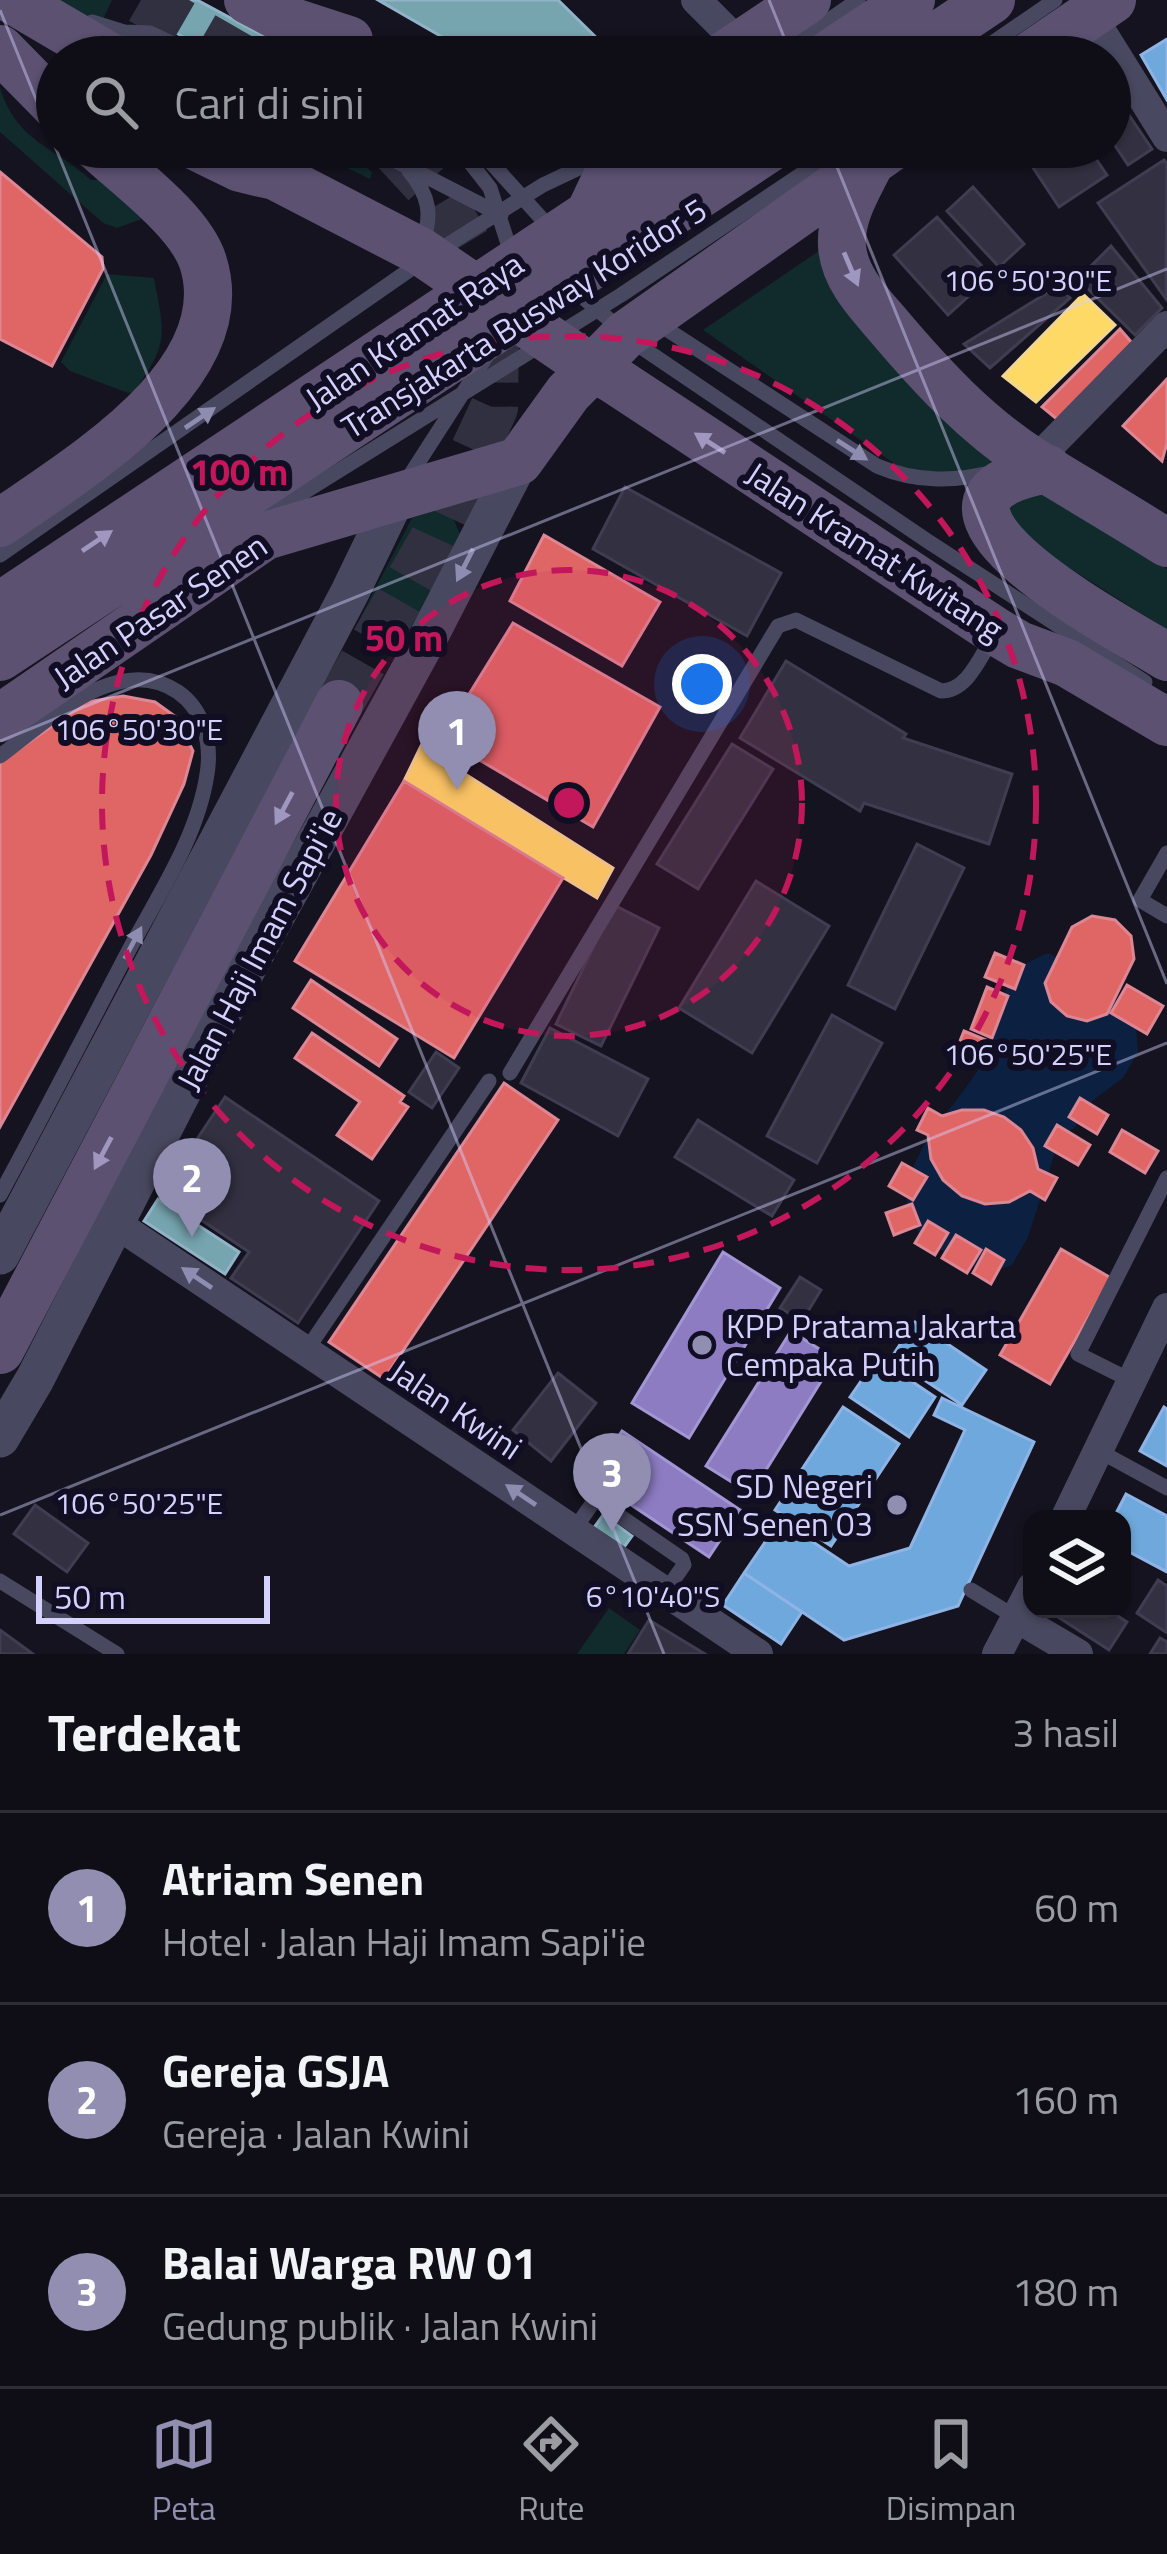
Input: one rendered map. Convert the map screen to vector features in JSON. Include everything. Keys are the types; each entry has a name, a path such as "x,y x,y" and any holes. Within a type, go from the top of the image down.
{"main road":[{"path":"13,0 74,36"},
{"path":"766,36 807,0"},
{"path":"857,36 911,0"},
{"path":"937,36 991,0"},
{"path":"243,5 327,36"},
{"path":"1051,36 1086,5"},
{"path":"295,21 330,36"},
{"path":"0,38 36,54"},
{"path":"0,49 36,86"},
{"path":"0,524 122,435 168,392 196,346 206,286 203,262 188,234 119,168"},
{"name":"Jalan Kramat Kwitang","path":"269,168 417,261 504,307 593,314 614,379 1008,638 1067,663 1167,722"},
{"path":"593,314 617,168"},
{"name":"Jalan Kramat Raya","path":"0,606 659,168"},
{"path":"672,168 699,211 739,235"},
{"name":"Jalan Kramat Raya","path":"0,657 739,168"},
{"path":"593,314 739,235 843,168"},
{"path":"862,168 847,210 842,244 847,272 926,370 960,404 1041,465 1167,543"},
{"name":"Jalan Haji Imam Sapi'ie","path":"519,461 593,314"},
{"path":"396,497 519,461"},
{"path":"1041,465 999,482 988,497 987,517 1004,549 1029,570 1167,657"},
{"name":"Jalan Pasar Senen","path":"0,718 265,536 396,497"},
{"path":"1008,638 1057,691 1167,759"},
{"path":"0,1350 339,704"}],"street":[{"path":"696,0 730,36"},
{"path":"1086,5 1105,36"},
{"path":"1131,78 1167,137"},
{"path":"1041,465 1167,326"},
{"name":"Jalan Haji Imam Sapi'ie","path":"0,1438 519,461"},
{"path":"1,1246 350,592 396,497"},
{"name":"Jalan Kwini","path":"115,1223 758,1654"},
{"path":"1070,1510 1164,1322"},
{"path":"998,1654 1023,1606"},
{"path":"1017,1618 1078,1654"}],"lane":[{"path":"782,36 858,0"},
{"path":"243,5 295,21"},
{"path":"1018,36 1086,5"},
{"path":"83,17 104,28 151,36"},
{"path":"406,168 422,187 430,210 417,261"},
{"path":"411,168 499,213 593,314 1167,698"},
{"path":"1,1246 35,1164 370,532 498,334 512,271 512,245 490,188 474,168"},
{"path":"495,168 521,198 593,314 903,477 976,477 1041,465"},
{"path":"0,555 417,261 580,168"},
{"name":"Transjakarta Busway Koridor 5","path":"0,700 272,512 593,314"},
{"path":"510,1073 778,626 796,620 941,691 962,684 1008,638"},
{"path":"0,756 86,696 135,680 170,687 190,701 208,735 207,775 182,851 0,1195"},
{"path":"1167,853 1140,900 1167,916"},
{"path":"306,1351 489,1081"},
{"path":"1132,1381 1078,1354 1167,1178"},
{"path":"1099,1451 1167,1488"},
{"path":"0,1581 117,1654"},
{"path":"970,1590 1017,1618"}],"green space":[{"path":"50,0 112,0 100,26"},
{"path":"0,88 16,121 36,139 36,164 0,132"},
{"path":"41,168 75,168 91,180 100,180 142,219 117,228 103,223"},
{"path":"347,168 368,168 370,179"},
{"path":"826,246 1015,468 912,476 703,330"},
{"path":"107,274 154,278 161,338 134,392 70,371 61,362"},
{"path":"1045,493 1167,569 1167,630 1016,534 1003,503"},
{"path":"437,510 453,518 460,534 408,641 361,616 412,518"},
{"path":"609,1608 640,1630 624,1654 577,1654"}],"water":[{"path":"1048,953 1088,974 1118,1003 1136,1028 1138,1052 1123,1078 1093,1100 1075,1127 1059,1140 1028,1237 1012,1265 989,1273 942,1251 921,1235 909,1214 907,1193 920,1153 984,1060 1014,976"}],"building: Hunian":[{"path":"1083,294 1115,325 1036,402 1003,376"},
{"path":"421,746 613,868 597,898 404,781"}],"building: Toko":[{"path":"0,172 102,257 103,269 52,366 0,339"},
{"path":"1120,329 1133,344 1058,420 1042,407"},
{"path":"1167,379 1167,443 1162,461 1123,426"},
{"path":"544,535 660,602 622,666 510,601"},
{"path":"513,623 660,707 593,827 442,738"},
{"path":"123,696 155,702 176,717 193,751 184,784 151,855 0,1127 0,762 87,702"},
{"path":"404,781 563,878 454,1058 295,961"},
{"path":"1092,916 1115,920 1131,936 1134,959 1107,1014 1087,1021 1067,1016 1051,1002 1045,983 1072,927"},
{"path":"995,953 1024,965 1015,989 985,977"},
{"path":"311,980 397,1039 379,1066 293,1008"},
{"path":"1127,985 1163,1006 1147,1034 1111,1013"},
{"path":"987,987 1008,996 992,1038 971,1029"},
{"path":"964,1031 998,1045 990,1065 956,1051"},
{"path":"312,1033 404,1096 400,1102 408,1107 372,1159 337,1135 360,1102 295,1058"},
{"path":"504,1083 558,1120 384,1379 329,1342"},
{"path":"1080,1098 1108,1115 1097,1134 1069,1117"},
{"path":"928,1108 942,1116 984,1110 1021,1130 1033,1148 1038,1169 1057,1178 1045,1200 1030,1191 1009,1202 985,1204 962,1196 943,1180 931,1159 928,1135 917,1130"},
{"path":"1057,1125 1090,1145 1078,1165 1045,1146"},
{"path":"1122,1130 1158,1151 1145,1173 1110,1152"},
{"path":"902,1163 927,1177 913,1200 889,1186"},
{"path":"912,1204 920,1225 894,1235 886,1213"},
{"path":"928,1221 948,1233 935,1255 915,1243"},
{"path":"956,1235 981,1250 967,1273 942,1258"},
{"path":"986,1249 1004,1260 991,1284 973,1273"},
{"path":"1061,1249 1111,1278 1050,1384 1000,1355"}],"building: Kantor":[{"path":"723,1252 780,1288 689,1438 632,1403"},
{"path":"791,1331 835,1359 751,1494 706,1466"},
{"path":"622,1431 740,1510 709,1557 591,1478"}],"building: Sekolah":[{"path":"1167,39 1167,100 1141,55"},
{"path":"915,1322 986,1370 962,1405 891,1358"},
{"path":"877,1358 935,1397 909,1437 850,1397"},
{"path":"942,1398 1034,1442 958,1606 844,1640 744,1573 780,1520 849,1566 910,1548 965,1430 934,1415"},
{"path":"843,1407 899,1444 831,1546 775,1510"},
{"path":"1164,1407 1167,1409 1167,1466 1140,1451"},
{"path":"1126,1494 1167,1516 1167,1572 1131,1553 1131,1510 1118,1510"},
{"path":"744,1573 802,1612 781,1644 723,1605"}],"building: Publik":[{"path":"162,0 197,0 264,36 182,36 169,29 173,23 155,13"},
{"path":"378,0 558,0 595,36 441,36"},
{"path":"158,1199 239,1252 225,1274 144,1221"},
{"path":"603,1515 632,1536 622,1550 593,1529"}],"building: Lainnya":[{"path":"1131,118 1152,149 1131,163"},
{"path":"1164,160 1167,164 1166,299 1098,203"},
{"path":"1033,168 1102,168 1107,175 1059,207"},
{"path":"973,187 1024,244 999,267 947,211"},
{"path":"937,217 991,276 948,315 894,255"},
{"path":"1111,246 1162,308 1135,335 1078,279"},
{"path":"1060,285 1070,298 990,368 964,344"},
{"path":"625,487 781,573 747,636 593,549"},
{"path":"786,661 906,734 903,738 1012,774 989,844 864,803 860,811 740,738"},
{"path":"732,744 773,769 698,889 657,864"},
{"path":"917,844 964,868 895,1009 848,985"},
{"path":"756,881 829,926 752,1053 679,1008"},
{"path":"614,905 659,928 601,1046 556,1024"},
{"path":"832,1015 882,1043 817,1163 767,1136"},
{"path":"550,1028 648,1079 618,1136 521,1083"},
{"path":"436,1052 459,1068 432,1108 409,1092"},
{"path":"225,1097 379,1201 298,1323 231,1278 249,1252 161,1193"},
{"path":"698,1120 794,1180 772,1216 675,1157"},
{"path":"800,1277 821,1290 802,1321 780,1308"},
{"path":"558,1373 596,1403 551,1461 513,1430"},
{"path":"35,1505 88,1543 67,1572 14,1534"},
{"path":"1158,1580 1167,1586 1167,1633 1137,1613"},
{"path":"1060,1618 1121,1618 1127,1622 1109,1650"},
{"path":"649,1620 705,1654 628,1654"},
{"path":"0,1630 33,1654 0,1654"},
{"path":"1160,1638 1167,1642 1167,1654 1150,1654"}],"tunnel":[{"path":"141,0 204,36"},
{"path":"339,704 433,540 494,408 495,329 469,247 440,199 411,168"}],"place":[{"name":"Atriam Senen","path":"457,790"},
{"name":"Gereja GSJA","path":"192,1237"},
{"name":"KPP Pratama Jakarta Cempaka Putih","path":"702,1345"},
{"name":"SD Negeri SSN Senen 03","path":"897,1505"},
{"name":"Balai Warga RW 01","path":"612,1532"}]}
